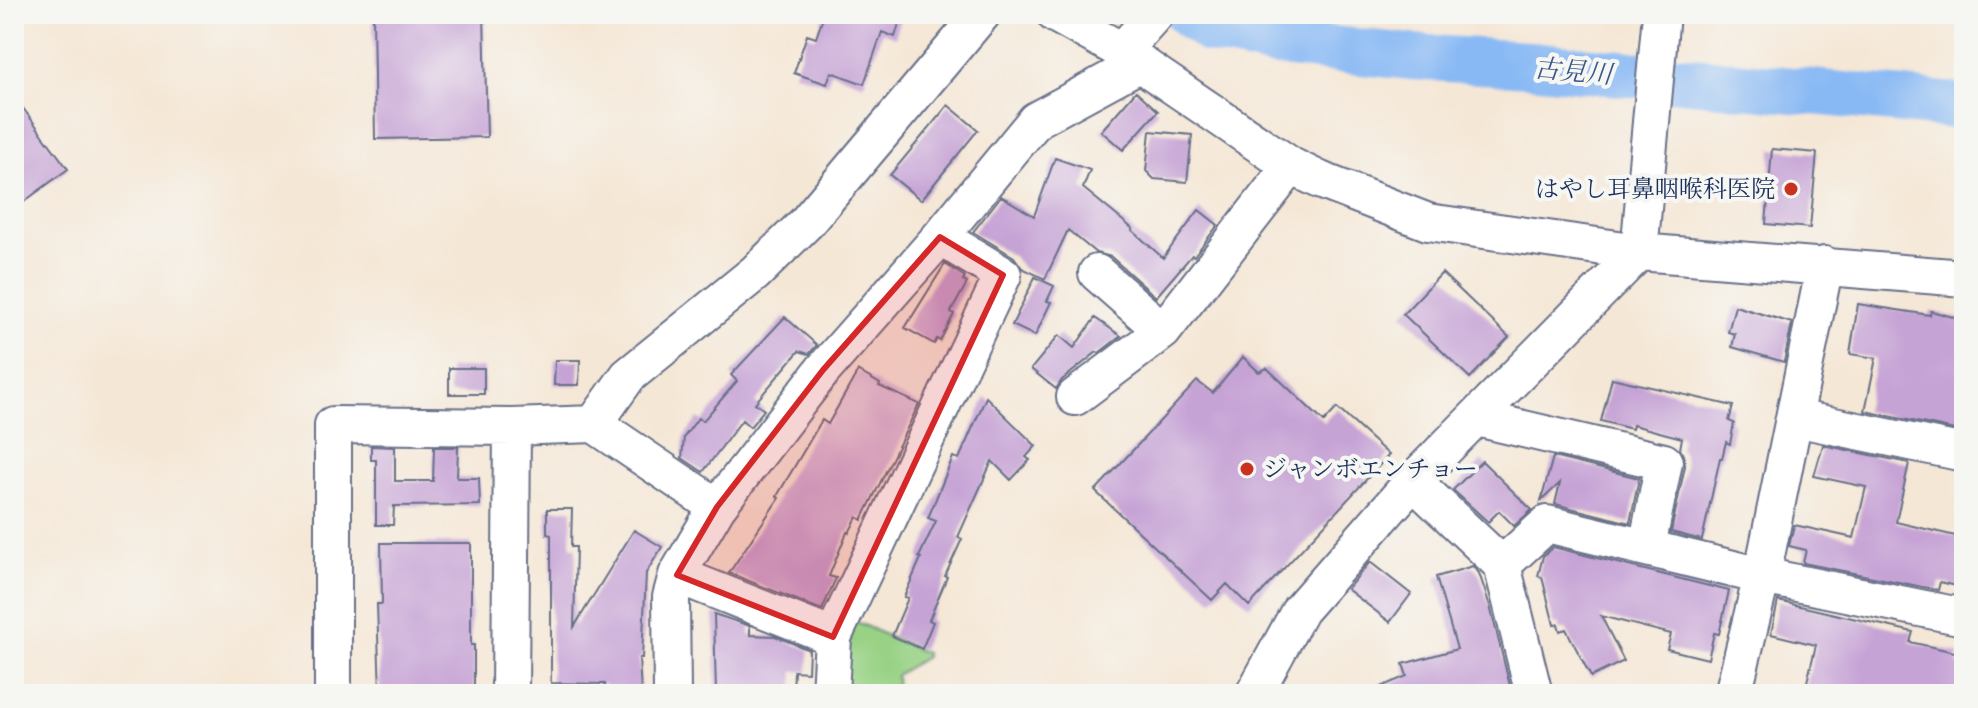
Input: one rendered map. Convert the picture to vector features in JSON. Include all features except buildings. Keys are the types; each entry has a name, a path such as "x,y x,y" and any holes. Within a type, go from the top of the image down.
{"street":[{"path":"594,424 628,376 755,273 806,223 982,14"},
{"path":"1055,14 1132,57 1291,166 1428,222 1639,252 1964,278"},
{"path":"672,694 671,597 677,575 717,507 823,370 940,237 1036,120 1132,57 1155,14"},
{"path":"1254,694 1300,610 1413,481 1639,252 1661,14"},
{"path":"1075,397 1163,331 1291,166"},
{"path":"830,694 833,637 1003,275 940,237"},
{"path":"1733,694 1762,576 1825,265"},
{"path":"1097,273 1163,331"},
{"path":"1477,418 1664,462 1647,547"},
{"path":"1795,418 1964,453"},
{"path":"333,694 333,425 512,427 594,424 717,507"},
{"path":"510,694 512,427"},
{"path":"1413,481 1502,565 1534,694"},
{"path":"1502,565 1547,524 1762,576 1964,617"},
{"path":"677,575 833,637"}],"highlighted area":[{"path":"940,237 1003,275 833,637 677,575 717,507 823,370"}],"green space":[{"path":"854,621 925,653 925,657 896,675 897,694 836,694"}],"waterway":[{"name":"古見川","path":"1188,14 1209,30 1270,43 1412,57 1529,64 1964,107"}],"place":[{"name":"はやし耳鼻咽喉科医院","path":"1791,189"},
{"name":"ジャンボエンチョー","path":"1247,469"}]}
